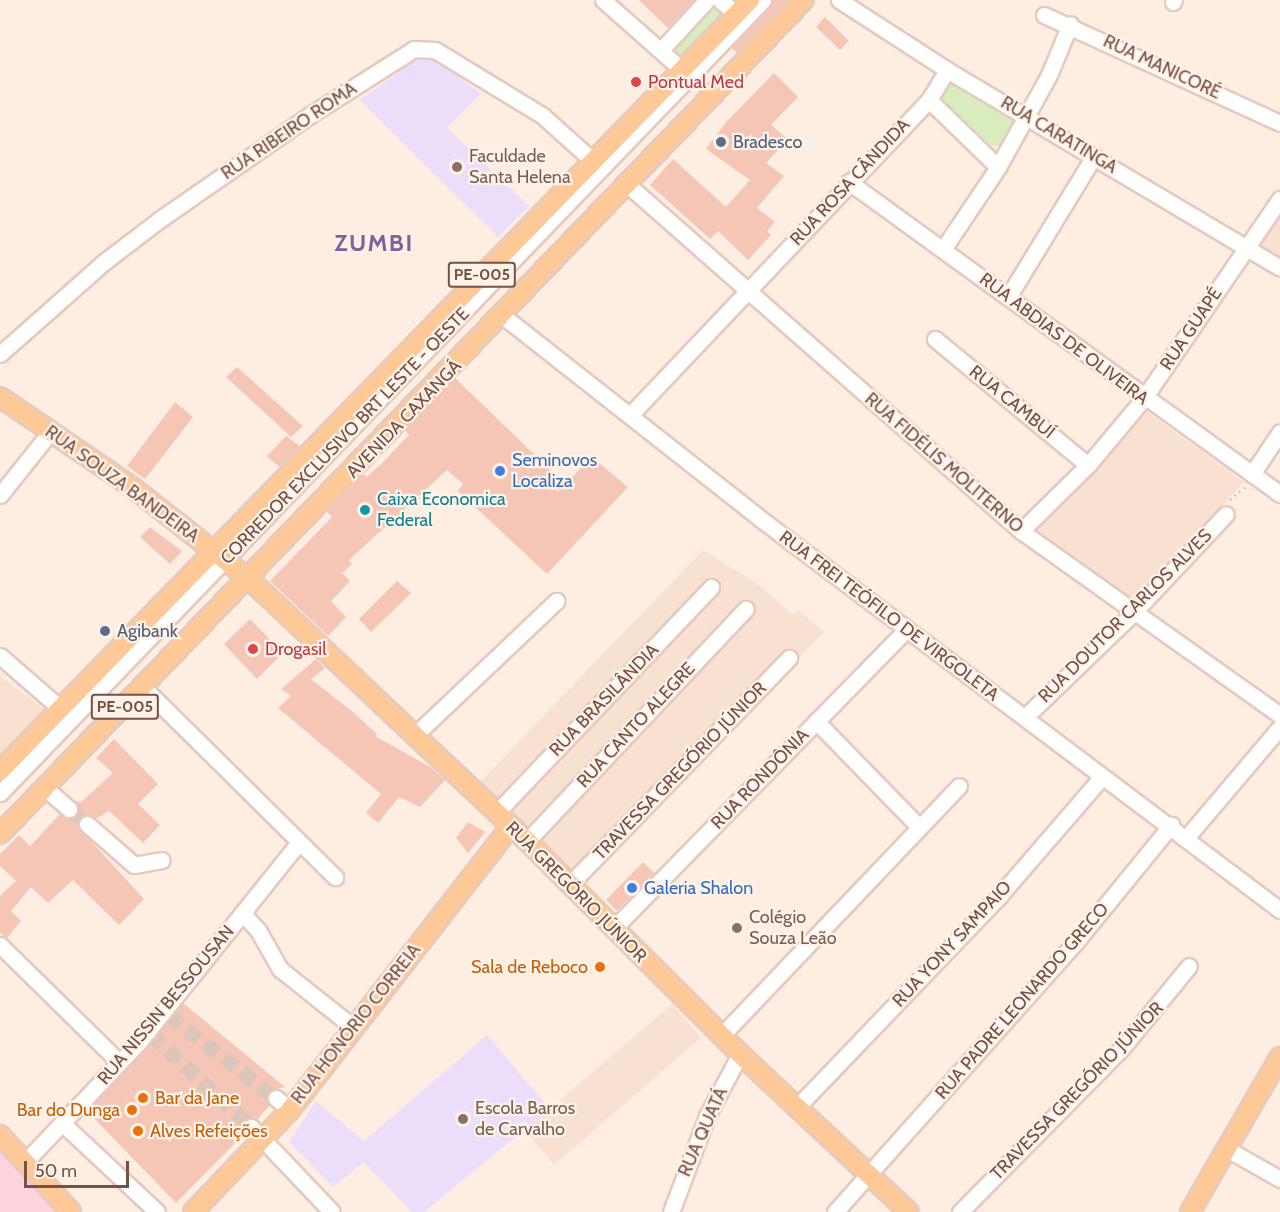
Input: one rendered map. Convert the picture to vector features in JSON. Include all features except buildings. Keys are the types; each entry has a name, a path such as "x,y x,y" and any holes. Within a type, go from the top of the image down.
{"main road":[{"name":"PE-005","path":"0,771 60,708 220,556 593,161 750,0"},
{"name":"AVENIDA CAXANGÁ","path":"0,834 144,688 246,576 503,316 804,0"},
{"name":"RUA SOUZA BANDEIRA","path":"0,397 51,431 246,576"},
{"name":"RUA GREGÓRIO JÚNIOR","path":"246,576 527,841 721,1036 909,1212"},
{"name":"RUA HONÓRIO CORREIA","path":"193,1212 257,1133 353,1027 510,827"},
{"path":"1190,1212 1280,1057"},
{"path":"0,1135 71,1212"}],"street":[{"path":"603,0 682,70"},
{"path":"661,50 707,0"},
{"path":"720,0 736,14"},
{"name":"CORREDOR EXCLUSIVO BRT LESTE - OESTE","path":"0,793 220,556 763,0"},
{"name":"CORREDOR EXCLUSIVO BRT LESTE - OESTE","path":"0,821 246,576 794,0"},
{"name":"RUA CARATINGA","path":"839,0 947,70 1280,268"},
{"name":"RUA MANICORÉ","path":"1044,15 1070,24 1280,123"},
{"path":"943,249 999,167 1027,116 1070,24"},
{"name":"RUA RIBEIRO ROMA","path":"0,354 104,262 159,220 309,115 414,49 435,50 543,116 593,161"},
{"name":"RUA ROSA CÂNDIDA","path":"630,415 929,100 947,70"},
{"path":"929,100 999,167"},
{"path":"1008,297 1094,156"},
{"name":"RUA ABDIAS DE OLIVEIRA","path":"849,182 1144,398 1280,494"},
{"name":"RUA FIDÉLIS MOLITERNO","path":"628,185 1021,531 1280,715"},
{"name":"RUA GUAPÉ","path":"1021,531 1088,465 1144,398 1280,199"},
{"name":"RUA FREI TEÓFILO DE VIRGOLETA","path":"503,316 907,629 1280,910"},
{"name":"RUA CAMBUÍ","path":"935,339 1088,465"},
{"path":"0,495 51,431"},
{"path":"1255,477 1280,432"},
{"name":"RUA DOUTOR CARLOS ALVES","path":"1025,717 1134,612 1226,514"},
{"name":"RUA BRASILÂNDIA","path":"496,813 711,587"},
{"path":"415,735 556,601"},
{"name":"RUA CANTO ALEGRE","path":"527,841 746,609"},
{"name":"RUA RONDÔNIA","path":"613,929 907,629"},
{"path":"0,656 60,708"},
{"name":"TRAVESSA GREGÓRIO JÚNIOR","path":"570,884 789,658"},
{"path":"144,688 335,877"},
{"path":"816,721 919,827"},
{"path":"1186,838 1280,727"},
{"path":"0,786 21,771"},
{"name":"RUA YONY SAMPAIO","path":"797,1107 1000,895 1102,777"},
{"path":"721,1036 959,786"},
{"path":"45,788 69,809"},
{"path":"87,825 134,865 162,860"},
{"name":"RUA PADRE LEONARDO GRECO","path":"834,1212 1074,944 1170,825"},
{"name":"RUA NISSIN BESSOUSAN","path":"26,1162 167,1013 299,842"},
{"path":"242,913 258,930 280,969 353,1027"},
{"path":"0,945 119,1062"},
{"name":"TRAVESSA GREGÓRIO JÚNIOR","path":"960,1212 1121,1049 1189,966"},
{"name":"RUA QUATÁ","path":"671,1212 707,1116 740,1054"},
{"path":"62,1123 157,1212"},
{"path":"257,1133 332,1212"},
{"path":"1227,1149 1280,1179"}],"path":[{"path":"1226,514 1234,493 1255,477"}],"shaded area":[{"name":"Faculdade Santa Helena","path":"427,52 481,94 447,128 529,206 498,237 360,100"},
{"path":"1280,208 1280,261 1253,245"},
{"path":"1143,409 1244,482 1134,603 1030,531"},
{"path":"703,550 759,585 793,615 798,610 824,632 579,887 475,787"},
{"path":"0,676 45,710 0,758"},
{"path":"672,1004 701,1038 554,1165 525,1130"},
{"name":"Escola Barros de Carvalho","path":"487,1035 550,1109 424,1212 412,1212 364,1162 333,1187 289,1142 316,1101 364,1141"},
{"path":"0,1140 72,1212 0,1212"}],"green space":[{"path":"716,0 733,0 680,60 670,52"},
{"path":"954,82 1015,118 1017,122 1002,146 992,146 944,102 942,93 945,85"}],"tunnel":[{"path":"69,809 87,824"},
{"path":"169,1015 276,1098"},
{"path":"151,1034 251,1127"}],"place":[{"name":"Pontual Med","path":"636,82"},
{"name":"Bradesco","path":"721,142"},
{"name":"Faculdade Santa Helena","path":"457,167"},
{"name":"Seminovos Localiza","path":"500,471"},
{"name":"Caixa Economica Federal","path":"365,510"},
{"name":"Agibank","path":"105,631"},
{"name":"Drogasil","path":"253,649"},
{"name":"Galeria Shalon","path":"632,888"},
{"name":"Colégio Souza Leão","path":"737,928"},
{"name":"Sala de Reboco","path":"600,967"},
{"name":"Bar da Jane","path":"143,1098"},
{"name":"Bar do Dunga","path":"132,1110"},
{"name":"Escola Barros de Carvalho","path":"463,1119"},
{"name":"Alves Refeições","path":"138,1131"}],"district":[{"name":"ZUMBI","path":"374,243"}]}
